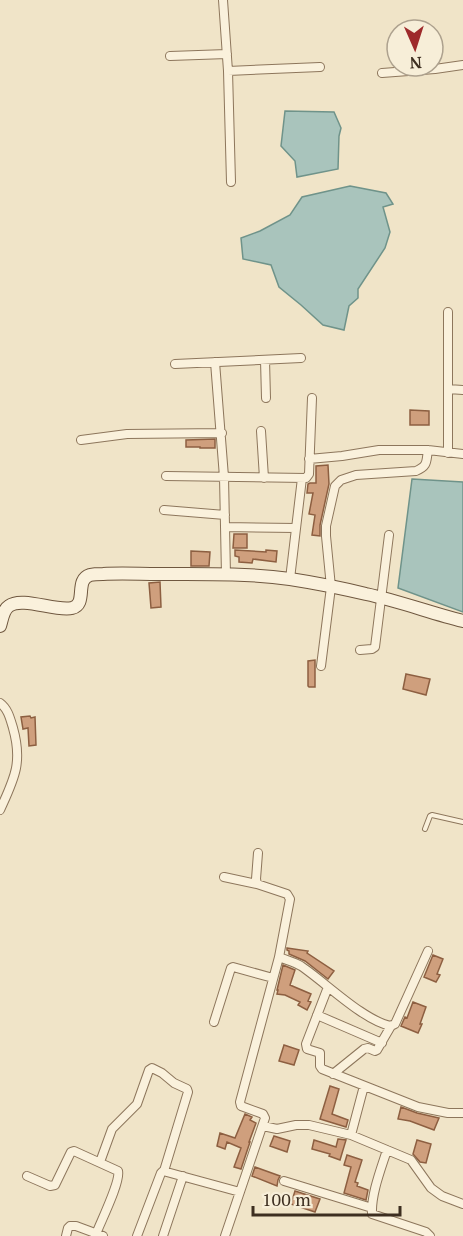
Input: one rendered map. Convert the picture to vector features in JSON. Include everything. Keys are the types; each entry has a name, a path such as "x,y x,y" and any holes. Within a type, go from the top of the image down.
{"street":[{"path":"223,0 228,71 231,182"},
{"path":"170,56 227,54"},
{"path":"382,73 463,65"},
{"path":"228,71 320,67"},
{"path":"448,312 448,453"},
{"path":"175,364 301,358"},
{"path":"265,360 266,398"},
{"path":"215,362 222,433 226,575"},
{"path":"448,389 463,390"},
{"path":"166,476 308,477 312,398"},
{"path":"261,431 264,478"},
{"path":"81,440 127,434 222,433"},
{"path":"309,459 342,456 370,450 428,450 463,454"},
{"path":"321,666 331,587 326,536 335,486 341,480 356,475 416,471 426,464 428,450"},
{"path":"290,579 302,478"},
{"path":"164,510 225,515"},
{"path":"225,527 296,528"},
{"path":"360,650 375,647 389,535"},
{"path":"0,626 8,606 32,604 72,608 78,605 84,579 90,575 123,573 290,579 382,598 463,621"},
{"path":"0,703 8,714 18,750 16,773 0,810"},
{"path":"257,884 258,853"},
{"path":"224,877 257,884 289,896 290,899 279,957 240,1105 263,1114 265,1118 225,1236"},
{"path":"333,1074 364,1049 376,1051 391,1026 395,1024 428,951"},
{"path":"279,957 299,965 366,1014 391,1026"},
{"path":"214,1022 231,968 273,978"},
{"path":"328,987 306,1047 320,1053 322,1069 418,1107 448,1113 463,1113"},
{"path":"317,1015 382,1042"},
{"path":"100,1162 112,1129 137,1104 149,1070 152,1068 187,1089 164,1171 161,1173 137,1236"},
{"path":"351,1135 364,1086"},
{"path":"262,1126 277,1129 309,1125 351,1135 414,1163 434,1191 463,1204"},
{"path":"387,1150 371,1213 426,1232 430,1236"},
{"path":"27,1176 50,1186 55,1185 71,1152 74,1151 118,1171 100,1235 70,1226 66,1236"},
{"path":"164,1171 240,1192"},
{"path":"163,1236 183,1176"},
{"path":"284,1181 372,1208"}],"lane":[{"path":"425,829 432,815 463,822"}],"water":[{"path":"285,111 334,112 341,128 338,169 297,177 295,161 281,146"},
{"path":"350,186 386,193 393,204 383,207 390,232 385,248 358,289 358,298 349,306 344,330 323,325 279,287 271,265 243,259 241,238 290,215 302,197"},
{"path":"412,479 463,482 463,612 398,588"}],"building":[{"path":"410,410 429,411 429,425 410,425"},
{"path":"215,439 215,448 186,447 186,440"},
{"path":"328,465 329,484 320,525 320,536 312,535 315,515 309,514 313,493 307,493 308,484 316,483 316,466"},
{"path":"234,534 247,534 247,548 233,548"},
{"path":"235,550 277,551 276,562 253,559 252,563 239,562 239,557 235,556"},
{"path":"191,551 210,552 209,566 191,566"},
{"path":"160,582 161,607 151,608 149,583"},
{"path":"315,660 315,687 309,687 308,661"},
{"path":"406,674 430,679 426,695 403,689"},
{"path":"21,717 35,717 36,745 29,746 28,728 23,729"},
{"path":"287,948 308,951 307,953 334,971 328,979 305,961 289,954"},
{"path":"433,955 443,959 436,982 424,977"},
{"path":"283,965 295,970 290,985 311,994 308,1001 311,1002 307,1010 298,1005 300,1002 277,994"},
{"path":"413,1002 426,1007 418,1033 401,1026"},
{"path":"284,1045 299,1050 294,1065 279,1061"},
{"path":"330,1086 339,1089 332,1114 348,1120 346,1127 320,1119"},
{"path":"401,1107 439,1118 434,1130 398,1119"},
{"path":"245,1114 252,1117 250,1120 256,1123 241,1169 234,1167 241,1148 227,1142 225,1149 217,1146 220,1133 235,1138"},
{"path":"274,1136 290,1141 287,1152 270,1146"},
{"path":"338,1139 346,1140 340,1160 329,1156 330,1154 312,1149 314,1140 336,1147"},
{"path":"417,1140 431,1144 426,1163 420,1162 413,1154"},
{"path":"347,1155 362,1160 355,1182 358,1183 357,1186 368,1190 366,1200 344,1193 351,1167 344,1165"},
{"path":"255,1167 280,1176 277,1186 252,1176"},
{"path":"295,1191 320,1199 315,1212 291,1204"}]}
